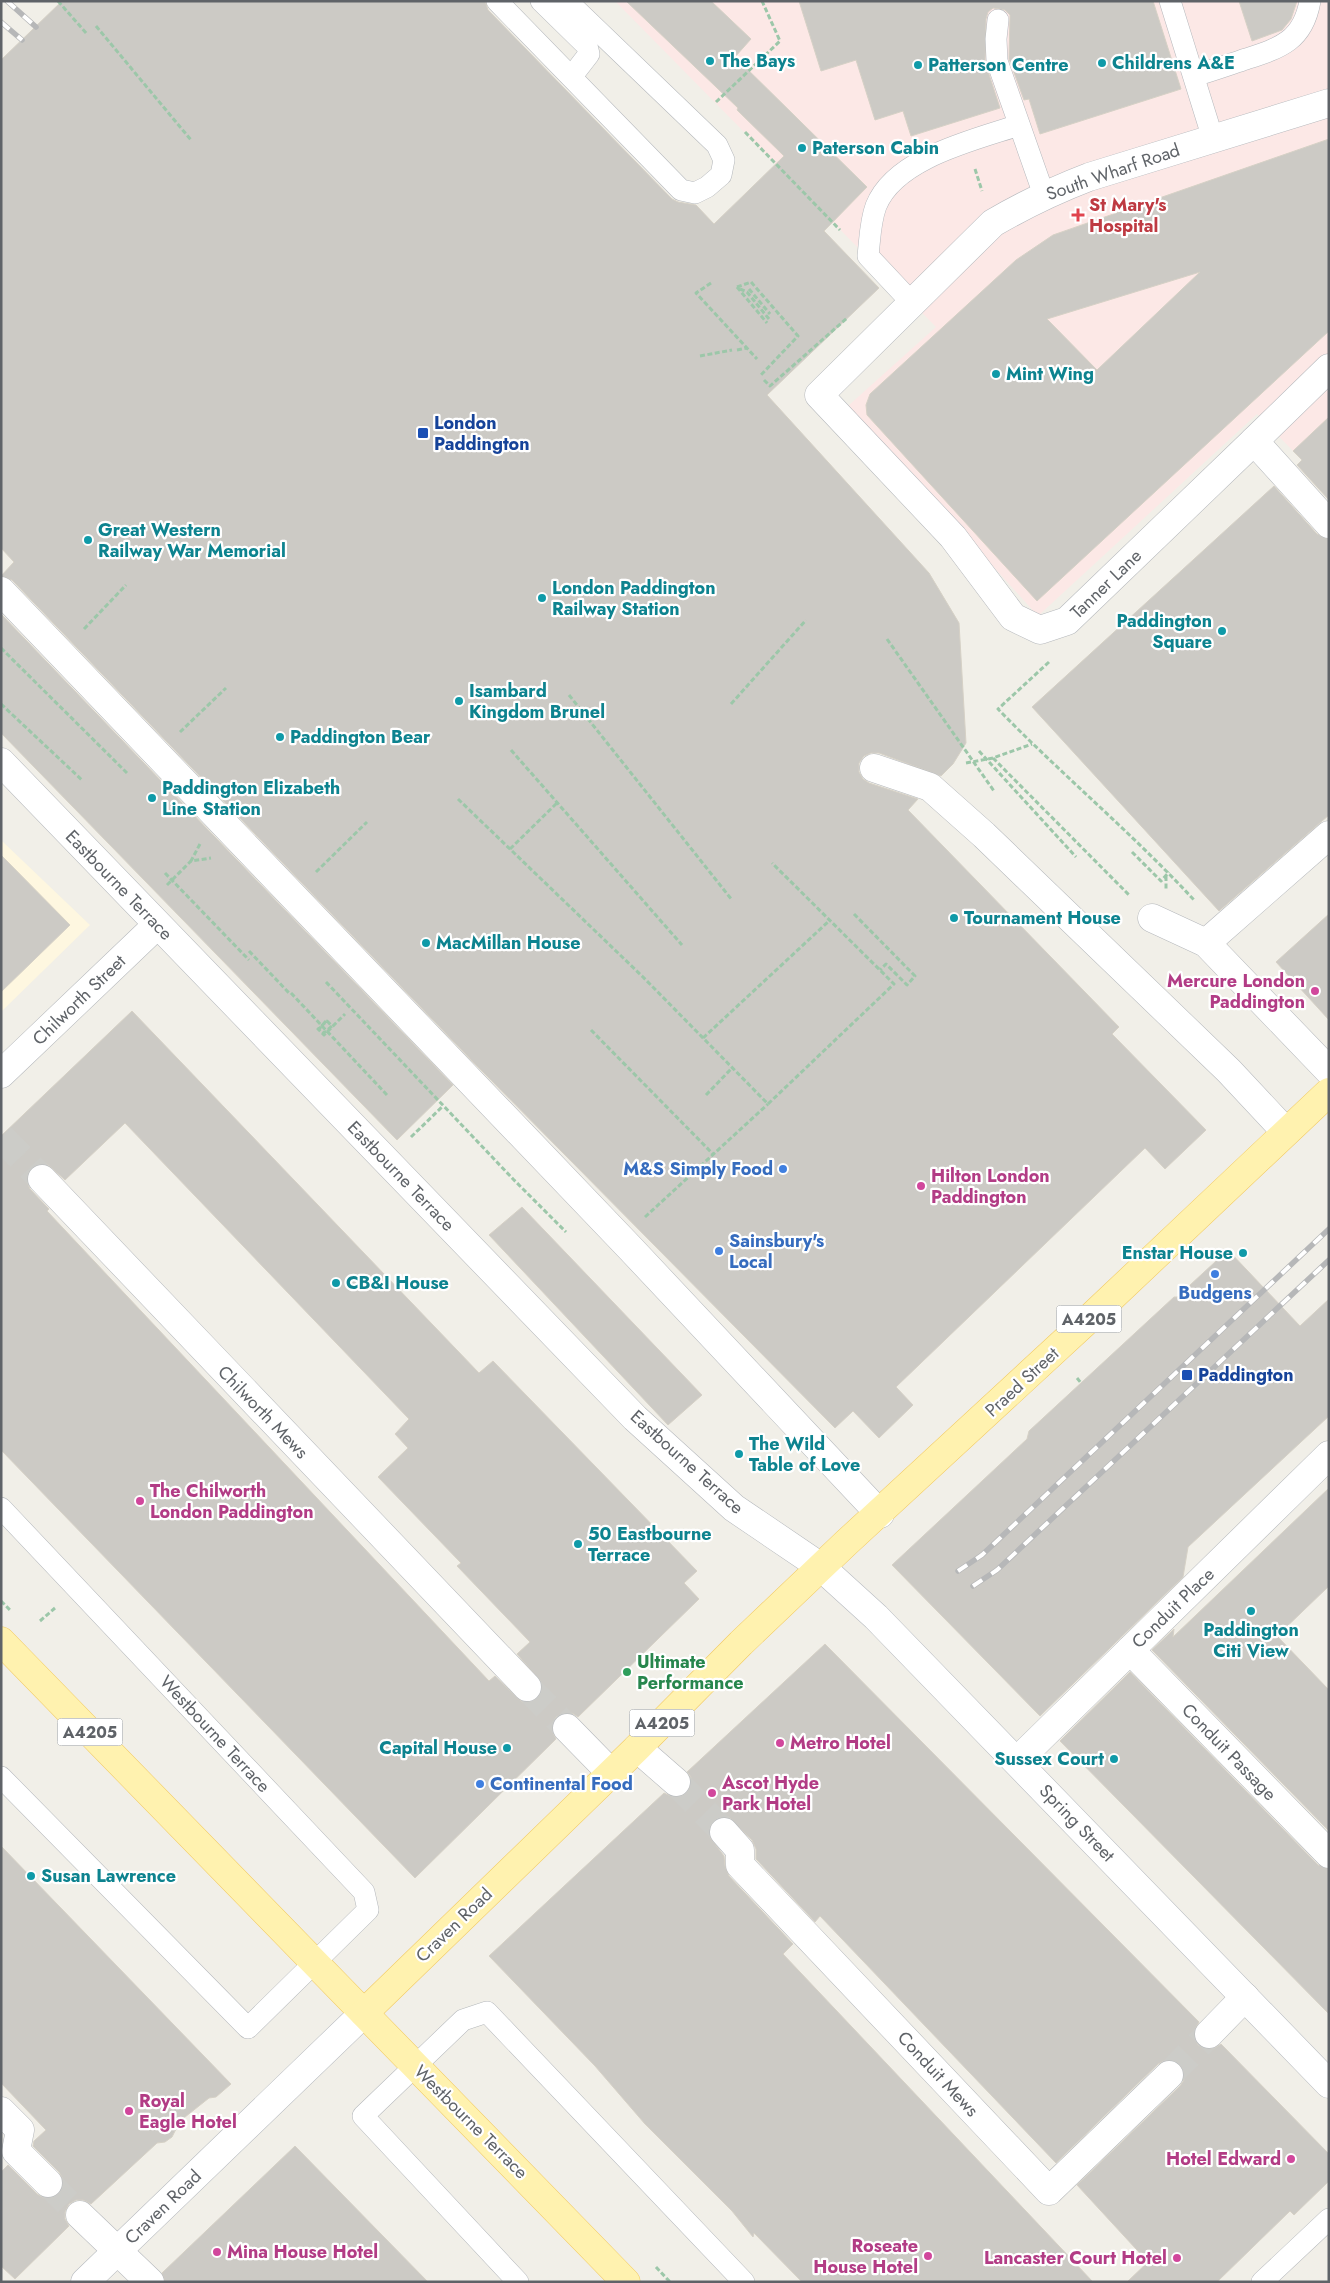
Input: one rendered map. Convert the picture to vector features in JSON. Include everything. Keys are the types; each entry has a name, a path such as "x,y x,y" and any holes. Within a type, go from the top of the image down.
{"main road":[{"name":"Praed Street","path":"821,1566 880,1514 1329,1092"},
{"name":"Craven Road","path":"364,2013 821,1566"},
{"name":"Westbourne Terrace","path":"1,1641 626,2282"}],"street":[{"name":"South Wharf Road","path":"819,396 993,223 1044,196 1089,177 1329,103"},
{"name":"Tanner Lane","path":"819,396 953,537 1012,617 1040,630 1067,622 1329,368"},
{"path":"1254,441 1329,524"},
{"path":"1,591 621,1238 880,1514"},
{"name":"Eastbourne Terrace","path":"1,762 635,1418 734,1508 763,1525 821,1566"},
{"path":"874,768 930,787 984,835 1229,1072 1286,1132"},
{"path":"1214,936 1329,835"},
{"path":"1152,918 1214,936 1329,1071"},
{"name":"Chilworth Street","path":"1,1074 157,925"},
{"name":"Chilworth Mews","path":"42,1179 527,1687"},
{"name":"Conduit Place","path":"1016,1761 1329,1455"},
{"name":"Spring Street","path":"821,1566 867,1608 1329,2084"},
{"name":"Conduit Passage","path":"1130,1650 1329,1854"},
{"path":"567,1728 611,1773"},
{"path":"637,1748 676,1782"},
{"name":"Conduit Mews","path":"724,1832 740,1850 740,1865 1049,2191 1169,2075"},
{"path":"1209,2034 1245,1997"},
{"name":"Craven Road","path":"85,2282 364,2013"},
{"path":"1,2111 20,2130 16,2150 48,2183"},
{"path":"80,2215 150,2282"}],"lane":[{"path":"497,1 681,190 695,193 707,188 721,175 724,160 717,145 567,1"},
{"path":"541,1 587,46 589,54 572,76"},
{"path":"1170,1 1213,138"},
{"path":"1194,76 1278,49 1291,40 1301,28 1308,13 1310,1"},
{"path":"998,20 996,39 997,62 1044,196"},
{"path":"913,304 868,256 873,218 877,205 886,190 908,170 928,156 1019,125"},
{"name":"Westbourne Terrace","path":"1,1508 364,1892 368,1910 248,2028 1,1777"},
{"path":"518,2282 363,2116 463,2020 487,2012 744,2282"},
{"path":"1262,2282 1329,2219"}],"path":[{"path":"58,1 87,34"},
{"path":"716,102 780,41 762,1"},
{"path":"96,26 191,140"},
{"path":"749,289 769,319 737,287 751,282 798,336 760,376"},
{"path":"711,283 696,294 757,359"},
{"path":"764,380 770,386 848,317"},
{"path":"737,350 747,348"},
{"path":"700,356 732,350"},
{"path":"61,653 126,585"},
{"path":"731,704 806,620"},
{"path":"887,639 994,791"},
{"path":"1,648 132,778"},
{"path":"1049,662 998,708 1032,744 1167,874 1214,936"},
{"path":"157,754 226,688"},
{"path":"569,695 732,900"},
{"path":"1,703 45,742"},
{"path":"1,703 83,781"},
{"path":"966,763 993,758 1032,744"},
{"path":"511,750 682,945"},
{"path":"979,751 1076,857"},
{"path":"993,758 1152,918"},
{"path":"458,799 644,977 768,1104"},
{"path":"510,849 557,803"},
{"path":"293,895 367,822"},
{"path":"167,885 192,861 200,844"},
{"path":"1132,852 1161,880 1167,874"},
{"path":"192,861 213,858"},
{"path":"621,1238 768,1104 894,984 772,863"},
{"path":"165,873 249,960"},
{"path":"1166,890 1167,874"},
{"path":"854,914 915,976 907,986 886,964 880,970"},
{"path":"703,1038 830,920"},
{"path":"249,951 338,1043"},
{"path":"291,993 387,1095"},
{"path":"343,1000 421,1082"},
{"path":"326,1021 319,1029 324,1033 332,1026 327,1021 318,1029 324,1035 345,1014"},
{"path":"591,1030 713,1154"},
{"path":"706,1095 732,1068"},
{"path":"411,1137 444,1106"},
{"path":"1076,1378 1081,1383"}],"shaded area":[{"name":"St Mary's Hospital","path":"615,1 1329,1 1329,488 1257,414 1038,616 848,406 936,327"},
{"path":"1,840 90,925 1,1012"}],"building":[{"name":"London Paddington Railway Station","path":"62,1 485,1 488,10 672,199 696,205 714,224 784,156 737,110 738,108 626,1 711,1 751,39 735,57 867,187 824,231 879,288 767,395 929,573 959,623 966,743 953,764 941,776 879,753 871,753 864,756 859,763 859,772 863,779 869,783 918,799 908,810 1119,1027 1112,1034 1206,1130 1165,1169 1145,1148 896,1387 913,1405 879,1438 853,1411 835,1428 475,1064 12,580 1,576 14,562 1,548 1,60"},
{"path":"799,1 1153,1 1181,89 1040,134 1029,99 1024,100 1009,59 1010,15 1005,10 993,8 988,12 986,19 985,62 1000,108 911,136 903,111 875,120 856,60 821,71"},
{"name":"Childrens A&E","path":"1239,1 1297,1 1291,19 1282,30 1252,41"},
{"name":"Mint Wing","path":"1329,139 1329,331 1037,601 867,415 866,405 870,394 1016,260 1053,235","holes":["1200,272 1097,370 1047,319"]},
{"path":"1329,417 1329,500 1297,465 1302,460 1293,451"},
{"name":"Paddington Square","path":"1274,486 1317,534 1329,539 1329,815 1219,911 1032,707"},
{"name":"Paddington Elizabeth Line Station","path":"1,614 453,1085 397,1140 1,733"},
{"path":"1,855 70,925 1,992"},
{"name":"Mercure London Paddington","path":"1329,914 1329,1020 1276,962"},
{"path":"132,1011 479,1373 493,1361 697,1571 684,1583 699,1599 578,1717 572,1713 564,1713 556,1717 552,1723 552,1731 556,1739 415,1878 1,1450 1,1136","holes":["125,1123 409,1419 395,1434 408,1448 378,1477 461,1563 457,1566 530,1642 517,1654 542,1683 542,1691 537,1699 530,1702 522,1702 495,1676 489,1681 47,1211 49,1209 30,1189 27,1182 27,1175 32,1167 39,1164 47,1164 65,1180"]},
{"path":"522,1207 702,1395 668,1425 489,1235"},
{"path":"1228,1250 1300,1326 1329,1299 1329,1416 1188,1547 1183,1577 1040,1716 892,1565 1027,1439 1029,1431 1174,1297 1177,1297"},
{"name":"Paddington Citi View","path":"1329,1488 1329,1586 1277,1636 1329,1690 1329,1831 1152,1650 1174,1629 1173,1637"},
{"path":"825,1644 1199,2022 1194,2031 1194,2038 1198,2045 1205,2049 1213,2049 1221,2044 1329,2154 1329,2181 1294,2215 1290,2211 1217,2282 1127,2282 1148,2262 1077,2185 1180,2086 1184,2080 1184,2072 1180,2064 1173,2060 1166,2060 1158,2064 1056,2163 820,1916 815,1922 756,1859 756,1849 752,1840 729,1817 721,1817 713,1821 709,1828 709,1836 724,1856 729,1876 793,1944 783,1954 1093,2282 802,2282 754,2233 753,2237 732,2211 645,2124 595,2066 489,1956 664,1793 673,1797 682,1797 687,1793 691,1785 691,1777 687,1772"},
{"path":"1130,1672 1318,1865 1329,1869 1329,2014 1060,1741"},
{"path":"1,1846 231,2084 216,2097 209,2098 180,2121 172,2137 165,2142 157,2143 91,2204 83,2200 76,2200 69,2204 65,2212 65,2219 69,2226 15,2279 1,2266 1,2172 8,2165 37,2194 44,2198 52,2198 59,2194 63,2187 63,2179 59,2172 33,2146 34,2141 46,2130 1,2083"},
{"path":"295,2146 428,2282 165,2282 162,2273"}],"tunnel":[{"path":"1,1137 42,1179"},
{"path":"527,1687 567,1728"},
{"path":"676,1782 724,1832"},
{"path":"1169,2075 1209,2034"},
{"path":"48,2183 80,2215"}],"railway":[{"path":"7,1 36,27"},
{"path":"1,22 22,40"},
{"path":"958,1571 982,1555 1329,1229"},
{"path":"973,1586 997,1570 1329,1260"}],"place":[{"name":"The Bays","path":"710,61"},
{"name":"Childrens A&E","path":"1102,63"},
{"name":"Patterson Centre","path":"918,65"},
{"name":"Paterson Cabin","path":"802,148"},
{"name":"St Mary's Hospital","path":"1078,215"},
{"name":"Mint Wing","path":"996,374"},
{"name":"London Paddington","path":"423,433"},
{"name":"Great Western Railway War Memorial","path":"88,540"},
{"name":"London Paddington Railway Station","path":"542,598"},
{"name":"Paddington Square","path":"1222,631"},
{"name":"Isambard Kingdom Brunel","path":"459,701"},
{"name":"Paddington Bear","path":"280,737"},
{"name":"Paddington Elizabeth Line Station","path":"152,798"},
{"name":"Tournament House","path":"954,918"},
{"name":"MacMillan House","path":"426,943"},
{"name":"Mercure London Paddington","path":"1315,991"},
{"name":"M&S Simply Food","path":"783,1169"},
{"name":"Hilton London Paddington","path":"921,1186"},
{"name":"Sainsbury's Local","path":"719,1251"},
{"name":"Enstar House","path":"1243,1253"},
{"name":"Budgens","path":"1215,1274"},
{"name":"CB&I House","path":"336,1283"},
{"name":"Paddington","path":"1187,1375"},
{"name":"The Wild Table of Love","path":"739,1454"},
{"name":"The Chilworth London Paddington","path":"140,1501"},
{"name":"50 Eastbourne Terrace","path":"578,1544"},
{"name":"Paddington Citi View","path":"1251,1611"},
{"name":"Ultimate Performance","path":"627,1672"},
{"name":"Metro Hotel","path":"780,1743"},
{"name":"Capital House","path":"507,1748"},
{"name":"Sussex Court","path":"1114,1759"},
{"name":"Continental Food","path":"480,1784"},
{"name":"Ascot Hyde Park Hotel","path":"712,1793"},
{"name":"Susan Lawrence","path":"31,1876"},
{"name":"Royal Eagle Hotel","path":"129,2111"},
{"name":"Hotel Edward","path":"1291,2159"},
{"name":"Mina House Hotel","path":"217,2252"},
{"name":"Roseate House Hotel","path":"928,2256"},
{"name":"Lancaster Court Hotel","path":"1177,2258"}]}
